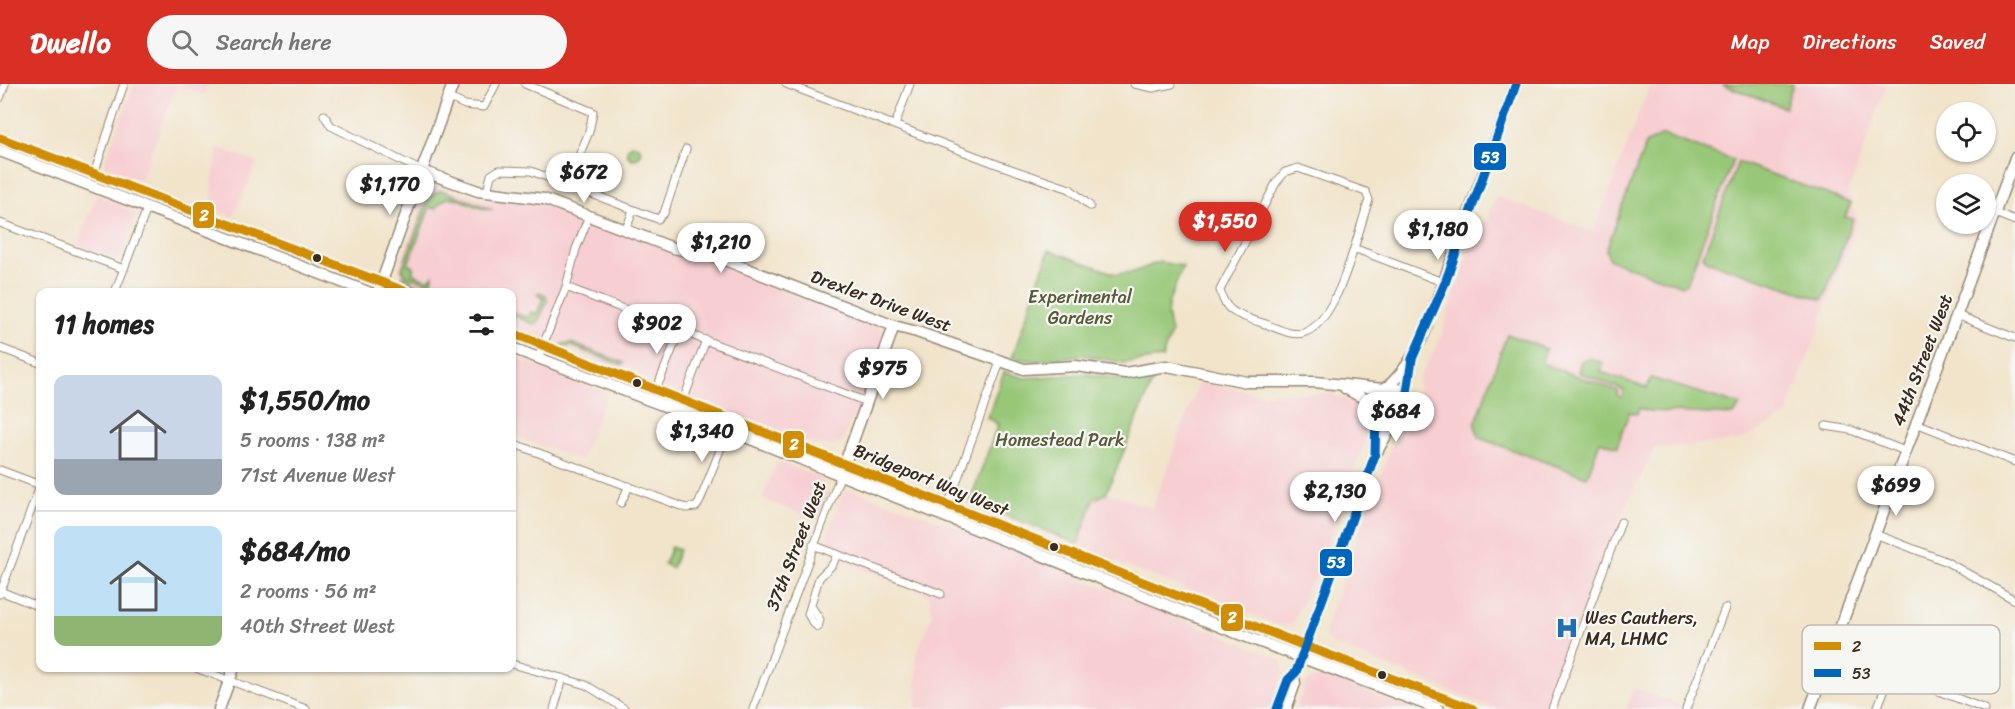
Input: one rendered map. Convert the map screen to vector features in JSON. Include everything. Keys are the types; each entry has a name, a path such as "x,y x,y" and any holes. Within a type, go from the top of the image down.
{"main road":[{"path":"0,138 380,288 453,84"},
{"path":"1286,709 1295,683 1294,676 1375,455 1396,418 1403,412 1413,359 1445,283 1516,84"},
{"path":"0,151 358,288"},
{"name":"44th Street West","path":"1996,210 2015,158"},
{"name":"Drexler Drive West","path":"422,171 487,192 533,196 673,248 717,257 894,327 917,332 1024,369 1076,366 1125,373 1167,366 1247,382 1305,381 1384,388"},
{"name":"44th Street West","path":"1841,625 1987,234"},
{"name":"37th Street West","path":"845,463 894,327"},
{"name":"Bridgeport Way West","path":"516,335 1305,646 1473,709"},
{"name":"Bridgeport Way West","path":"516,350 728,430 1301,658 1438,709"},
{"path":"1375,455 1376,395 1413,359"},
{"name":"Drexler Drive West","path":"1342,386 1375,408"},
{"path":"1384,388 1398,389 1406,399"},
{"path":"1375,408 1387,419 1396,418"},
{"path":"219,709 232,672"},
{"path":"1277,709 1288,680 1294,676"},
{"name":"44th Street West","path":"1810,709 1816,694"}],"street":[{"path":"0,98 5,84"},
{"path":"94,174 124,84"},
{"path":"448,98 465,105 484,107 496,84"},
{"path":"525,84 593,112 594,116 567,184"},
{"path":"786,84 999,165 1070,189 1090,206"},
{"path":"895,125 910,84"},
{"path":"1134,84 1153,88 1169,85"},
{"path":"324,115 331,126 422,171"},
{"path":"487,192 491,175 499,170 531,171 655,220 662,217 686,149"},
{"path":"1306,169 1369,194 1356,249 1329,309 1310,330 1304,333 1292,333 1233,314 1222,302 1220,290 1229,268 1260,217 1276,183 1291,170 1306,169"},
{"path":"117,288 148,206"},
{"path":"626,230 633,210"},
{"path":"1996,213 2015,220"},
{"path":"538,358 566,287 576,249 589,216"},
{"path":"0,223 124,269"},
{"path":"1356,249 1445,283"},
{"path":"566,287 867,402"},
{"path":"1957,315 2015,338"},
{"path":"656,390 680,330"},
{"path":"683,401 706,340"},
{"path":"0,348 36,362"},
{"path":"948,505 1000,362"},
{"path":"1916,423 2015,462"},
{"path":"1826,426 1851,430 1905,451"},
{"path":"516,444 686,508 696,507 728,430"},
{"name":"37th Street West","path":"753,709 845,463"},
{"path":"0,470 36,484"},
{"path":"621,502 629,486"},
{"path":"36,497 0,593 36,606"},
{"path":"1552,709 1621,522"},
{"path":"1875,534 1945,561 2015,600"},
{"path":"813,545 941,594"},
{"path":"811,606 819,578 831,567 837,554"},
{"path":"1686,709 1725,608"},
{"path":"516,665 592,688 625,709"},
{"path":"206,672 306,709"},
{"path":"554,709 563,678"},
{"path":"1877,709 1883,694"},
{"path":"1946,694 1985,709"}],"shaded area":[{"path":"134,84 208,84 204,95 177,85 140,181 103,167"},
{"path":"1650,84 1887,84 1848,193 1858,222 1786,416 1739,441 1655,448 1624,509 1547,709 1497,709 1330,644 1325,633 1328,620 1391,446 1415,416 1419,403 1418,379 1438,344 1478,225 1486,222 1497,196 1594,232"},
{"path":"218,148 257,162 233,217 212,208 213,178"},
{"path":"437,186 477,198 540,203 753,276 878,325 885,333 885,338 856,418 850,422 843,441 835,446 812,444 516,329 516,288 412,288 401,284 399,266 427,191"},
{"path":"97,194 137,214 119,260 77,245"},
{"path":"516,358 607,393 581,460 516,436"},
{"path":"1199,382 1259,394 1330,393 1357,404 1365,417 1367,436 1315,580 1311,582 1292,625 1282,626 1247,613 1082,549 1078,544 1094,498 1106,494 1115,495 1152,508"},
{"path":"777,461 817,476 828,493 817,520 762,499"},
{"path":"856,491 954,526 1280,659 1284,671 1270,709 916,709 916,655 932,614 929,595 852,565 825,542 841,497 846,492"},
{"path":"1321,676 1412,709 1296,709 1306,682"},
{"path":"1634,688 1681,705 1680,709 1626,709"}],"green space":[{"path":"1721,84 1793,84 1785,108"},
{"path":"1663,135 1733,160 1687,283 1682,286 1610,260 1606,250 1646,143"},
{"path":"634,145 639,147 641,152 639,157 634,159 629,157 627,152 629,147"},
{"path":"1738,162 1851,203 1845,217 1853,219 1823,300 1707,261 1703,256"},
{"path":"441,190 491,209 477,207 454,198 441,202 436,209 430,207 408,264 414,267 412,273 428,280 433,275 432,285 405,274 402,269 429,197"},
{"name":"Experimental Gardens","path":"1049,250 1116,274 1134,272 1159,262 1183,266 1169,301 1167,314 1171,333 1162,358 1124,363 1083,355 1037,361 1012,358"},
{"path":"403,276 411,279 413,283 432,288 412,288 400,283"},
{"path":"539,292 546,295 547,301 539,321 533,324 516,317 516,314 528,318 531,312 537,314 543,298 537,295"},
{"path":"1507,334 1546,349 1541,363 1618,391 1617,396 1622,397 1624,390 1578,372 1581,361 1590,358 1603,363 1601,372 1647,388 1651,378 1740,405 1734,415 1648,411 1639,408 1637,414 1629,412 1617,447 1600,441 1587,477 1479,438 1475,425"},
{"path":"571,343 624,363 621,365 572,346 561,348 562,344"},
{"name":"Homestead Park","path":"1157,371 1106,494 1094,499 1078,544 970,501 998,424 987,418 1004,372 1024,378 1084,374 1127,380"},
{"path":"671,547 679,550 672,568 664,564"}],"transit line":[{"name":"53","path":"1406,399 1412,359 1445,283 1516,84"},
{"name":"2","path":"0,138 396,288"},
{"name":"2","path":"516,335 1305,646 1473,709"},
{"name":"53","path":"1277,709 1288,680 1296,672 1375,455 1376,411"}],"place":[{"name":"Wes Cauthers, MA, LHMC","path":"1567,628"}]}
